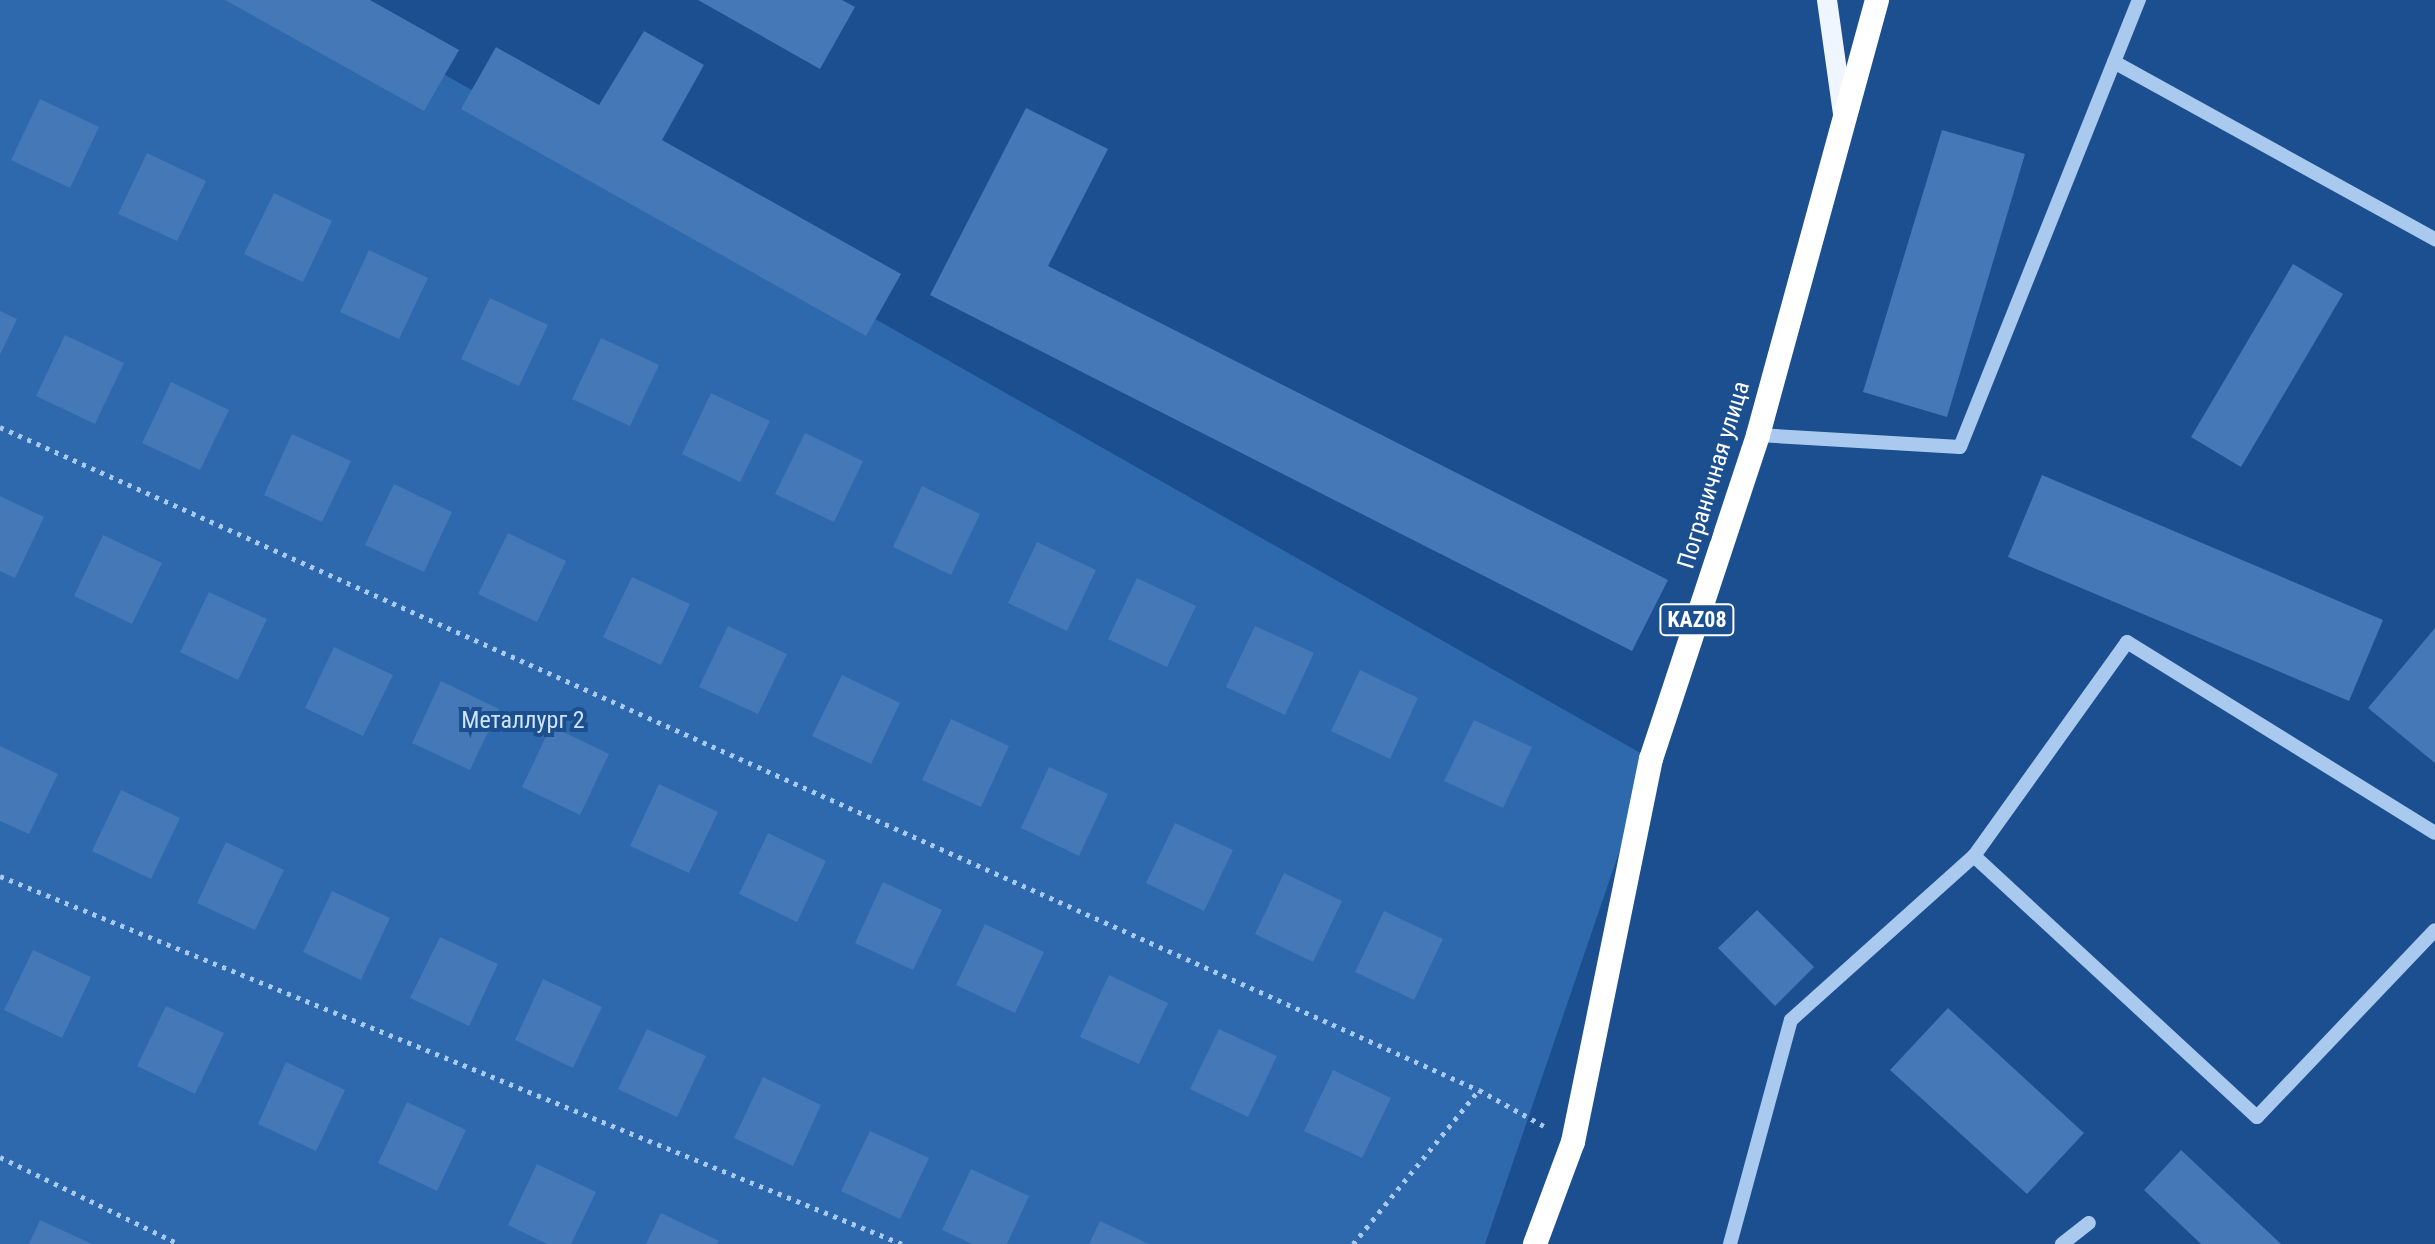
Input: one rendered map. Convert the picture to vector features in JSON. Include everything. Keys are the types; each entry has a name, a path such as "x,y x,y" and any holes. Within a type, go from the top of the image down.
{"highway":[{"name":"Пограничная улица","path":"1535,1244 1573,1142 1651,759 1758,435 1843,114 1877,0"}],"main road":[{"path":"1827,0 1843,114"}],"lane":[{"path":"1758,435 1960,447 2139,0"},
{"path":"2114,62 2435,239"},
{"path":"1730,1244 1791,1020 1974,856 2127,642 2435,833"},
{"path":"1974,856 2257,1117 2435,930"},
{"path":"2062,1244 2089,1223"}],"path":[{"path":"0,427 1479,1090 1573,1142"},
{"path":"0,876 902,1244"},
{"path":"1353,1244 1479,1090"},
{"path":"0,1157 179,1244"}],"green space":[{"name":"Металлург 2","path":"0,0 313,0 1651,759 1485,1244 0,1244"}],"building":[{"path":"225,0 370,0 459,50 424,111"},
{"path":"698,0 842,0 855,7 820,69"},
{"path":"644,31 704,65 662,140 901,274 866,336 461,109 496,47 599,105"},
{"path":"40,99 99,127 70,188 11,160"},
{"path":"1026,108 1108,149 1048,266 1668,580 1632,651 930,295"},
{"path":"1942,130 2025,154 1947,417 1863,392"},
{"path":"147,153 206,181 177,241 118,214"},
{"path":"274,193 332,221 303,282 244,254"},
{"path":"369,250 428,278 399,339 340,312"},
{"path":"2293,264 2343,294 2241,467 2191,437"},
{"path":"490,298 548,325 519,386 461,359"},
{"path":"0,311 17,319 0,355"},
{"path":"65,335 124,363 95,424 36,396"},
{"path":"601,338 659,365 630,426 572,399"},
{"path":"171,382 229,410 200,470 142,443"},
{"path":"711,393 770,421 740,482 682,454"},
{"path":"805,433 863,461 834,522 775,494"},
{"path":"292,434 351,461 322,522 264,495"},
{"path":"2042,475 2383,620 2349,701 2008,557"},
{"path":"394,484 452,512 424,572 365,545"},
{"path":"922,486 980,514 951,575 893,547"},
{"path":"0,496 44,517 15,578 0,571"},
{"path":"508,533 566,561 537,622 478,594"},
{"path":"103,535 162,563 132,624 74,596"},
{"path":"1037,542 1096,570 1067,631 1008,603"},
{"path":"632,577 690,604 661,665 603,637"},
{"path":"1137,578 1196,606 1167,667 1108,639"},
{"path":"209,592 267,619 238,680 180,652"},
{"path":"728,626 787,654 758,714 699,687"},
{"path":"1255,626 1314,653 1285,715 1226,687"},
{"path":"2435,628 2435,763 2368,708"},
{"path":"334,647 393,675 363,736 305,708"},
{"path":"1360,670 1418,698 1390,759 1331,731"},
{"path":"842,675 900,703 871,764 812,736"},
{"path":"441,681 499,709 470,770 412,743"},
{"path":"951,719 1009,746 981,807 922,780"},
{"path":"1474,720 1532,747 1503,808 1444,781"},
{"path":"551,726 609,754 580,815 522,787"},
{"path":"0,746 58,774 29,834 0,821"},
{"path":"1049,767 1108,794 1079,856 1021,828"},
{"path":"659,784 718,812 689,873 630,846"},
{"path":"121,790 180,818 151,879 92,851"},
{"path":"1175,823 1233,850 1204,911 1146,883"},
{"path":"768,833 826,861 797,922 739,894"},
{"path":"226,842 284,870 255,930 197,903"},
{"path":"1284,873 1342,901 1313,962 1255,934"},
{"path":"883,882 942,910 913,970 855,943"},
{"path":"332,891 390,918 361,980 303,952"},
{"path":"1757,910 1814,967 1775,1006 1718,948"},
{"path":"1384,911 1443,939 1414,1000 1355,972"},
{"path":"985,924 1044,952 1015,1013 956,985"},
{"path":"440,937 498,964 469,1026 410,998"},
{"path":"33,950 91,977 62,1038 4,1010"},
{"path":"1109,975 1168,1003 1139,1064 1080,1037"},
{"path":"543,979 602,1007 573,1068 515,1040"},
{"path":"166,1006 224,1033 195,1094 137,1066"},
{"path":"1948,1008 2084,1133 2027,1194 1890,1070"},
{"path":"647,1029 706,1056 677,1117 618,1089"},
{"path":"1219,1029 1277,1056 1248,1117 1190,1089"},
{"path":"286,1062 345,1090 316,1151 258,1124"},
{"path":"1333,1070 1391,1098 1362,1158 1304,1131"},
{"path":"763,1077 821,1105 793,1166 734,1138"},
{"path":"407,1102 466,1130 437,1191 378,1163"},
{"path":"870,1131 929,1158 900,1219 841,1191"},
{"path":"2181,1150 2281,1244 2201,1244 2144,1190"},
{"path":"537,1164 596,1192 571,1244 547,1244 508,1225"},
{"path":"971,1169 1029,1196 1007,1244 972,1244 942,1230"},
{"path":"661,1213 719,1241 717,1244 646,1244"},
{"path":"40,1220 92,1244 29,1244"},
{"path":"1100,1221 1149,1244 1089,1244"}]}
